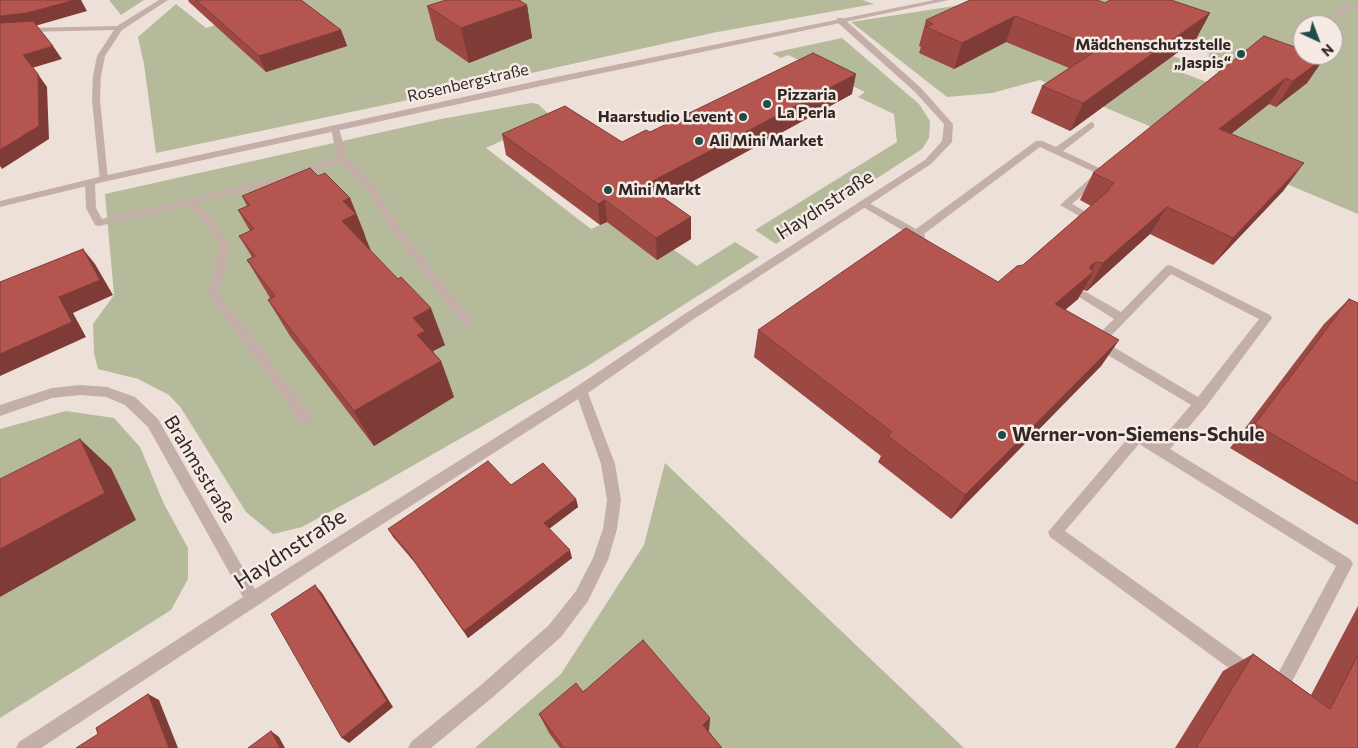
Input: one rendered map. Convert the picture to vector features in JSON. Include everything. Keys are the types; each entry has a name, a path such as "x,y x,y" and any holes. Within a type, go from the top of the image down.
{"street":[{"path":"103,180 96,100 97,76 101,56 119,28 164,0"},
{"name":"Rosenbergstraße","path":"0,204 531,85 840,20 945,0"},
{"path":"1338,15 1348,8 1358,6"},
{"name":"Haydnstraße","path":"25,748 581,391 687,318 928,162 947,142 948,124 918,90 840,20"},
{"path":"0,33 27,30 119,28"},
{"path":"1057,151 1091,125"},
{"path":"334,128 342,159 370,185 397,231 467,322"},
{"path":"916,234 1039,143 1103,172 1065,205 1088,216 1073,229"},
{"path":"90,183 91,208 99,223 273,181 342,159"},
{"path":"190,200 224,242 214,294 306,419"},
{"path":"863,204 932,244"},
{"path":"1161,450 1200,404 1266,318 1170,269 1097,344 1200,404"},
{"path":"1082,295 1122,318"},
{"name":"Brahmsstraße","path":"0,411 21,402 52,394 80,390 107,392 130,401 153,423 253,600"},
{"path":"417,748 487,691 555,631 582,596 600,560 610,529 614,500 608,464 581,391"},
{"path":"1138,436 1161,450 1345,564 1277,693 1055,532 1138,436"}],"green space":[{"path":"109,0 144,0 121,15"},
{"path":"293,0 862,0 874,4 717,32 156,153 144,64 138,37 176,4 206,28"},
{"path":"993,0 1050,6 1183,60 1188,65 1183,73 1220,87 1233,77 1208,68 1209,53 1094,10 1089,0 1358,0 1358,214 1040,80 992,93 947,97 851,22"},
{"path":"842,38 919,104 930,121 929,138 922,149 776,244 755,230 897,142 894,114 858,97 865,92 788,55 781,58 772,53"},
{"path":"531,103 538,104 552,117 486,148 591,229 607,222 674,250 697,266 735,242 759,257 586,367 302,527 273,534 246,512 181,408 169,395 138,379 98,369 94,353 93,324 114,295 105,194 441,119"},
{"path":"66,411 114,418 140,447 164,504 188,548 188,579 171,610 0,718 0,429"},
{"path":"665,463 964,748 475,748 561,674 644,545"}],"building":[{"path":"0,0 75,0 27,13 0,16"},
{"path":"196,0 301,0 341,30 259,56"},
{"path":"446,0 519,0 527,5 461,28 427,6"},
{"path":"970,0 1097,0 1105,3 1110,0 1171,0 1210,13 1083,103 1042,86 1099,49 1015,16 962,43 926,27 933,24 926,20"},
{"path":"33,21 53,46 23,55 38,74 39,126 0,150 0,23"},
{"path":"1264,36 1293,46 1293,65 1314,65 1293,81 1286,78 1219,129 1304,163 1233,238 1167,207 1103,263 1096,262 1090,266 1090,269 1094,271 1055,304 1119,340 965,495 888,436 892,432 758,330 906,228 998,282 1017,266 1023,265 1109,190 1114,183 1093,173"},
{"path":"813,53 856,74 645,185 691,217 656,238 605,200 598,204 502,134 565,106 622,142 646,130 650,132"},
{"path":"310,168 318,176 325,173 350,198 343,201 356,214 342,221 398,279 401,277 431,308 413,318 425,331 417,335 441,361 354,411 268,300 275,296 247,260 255,256 239,236 254,229 238,210 250,205 242,196"},
{"path":"83,249 100,280 59,297 72,322 0,354 0,282"},
{"path":"1349,299 1358,303 1358,484 1255,424"},
{"path":"80,439 105,493 0,549 0,479"},
{"path":"488,461 511,485 543,463 576,499 544,523 570,550 464,631 410,555 388,529"},
{"path":"315,585 387,701 342,738 271,614"},
{"path":"643,640 710,718 703,725 722,748 564,748 539,714 576,683 583,692"},
{"path":"1253,654 1330,709 1358,655 1358,748 1196,748"},
{"path":"148,694 169,748 76,748 98,734 96,728"},
{"path":"271,731 280,748 248,748"}],"place":[{"name":"Mädchenschutzstelle „Jaspis“","path":"1241,54"},
{"name":"Pizzaria La Perla","path":"767,104"},
{"name":"Haarstudio Levent","path":"743,117"},
{"name":"Ali Mini Market","path":"699,141"},
{"name":"Mini Markt","path":"608,190"},
{"name":"Werner-von-Siemens-Schule","path":"1002,435"}]}
